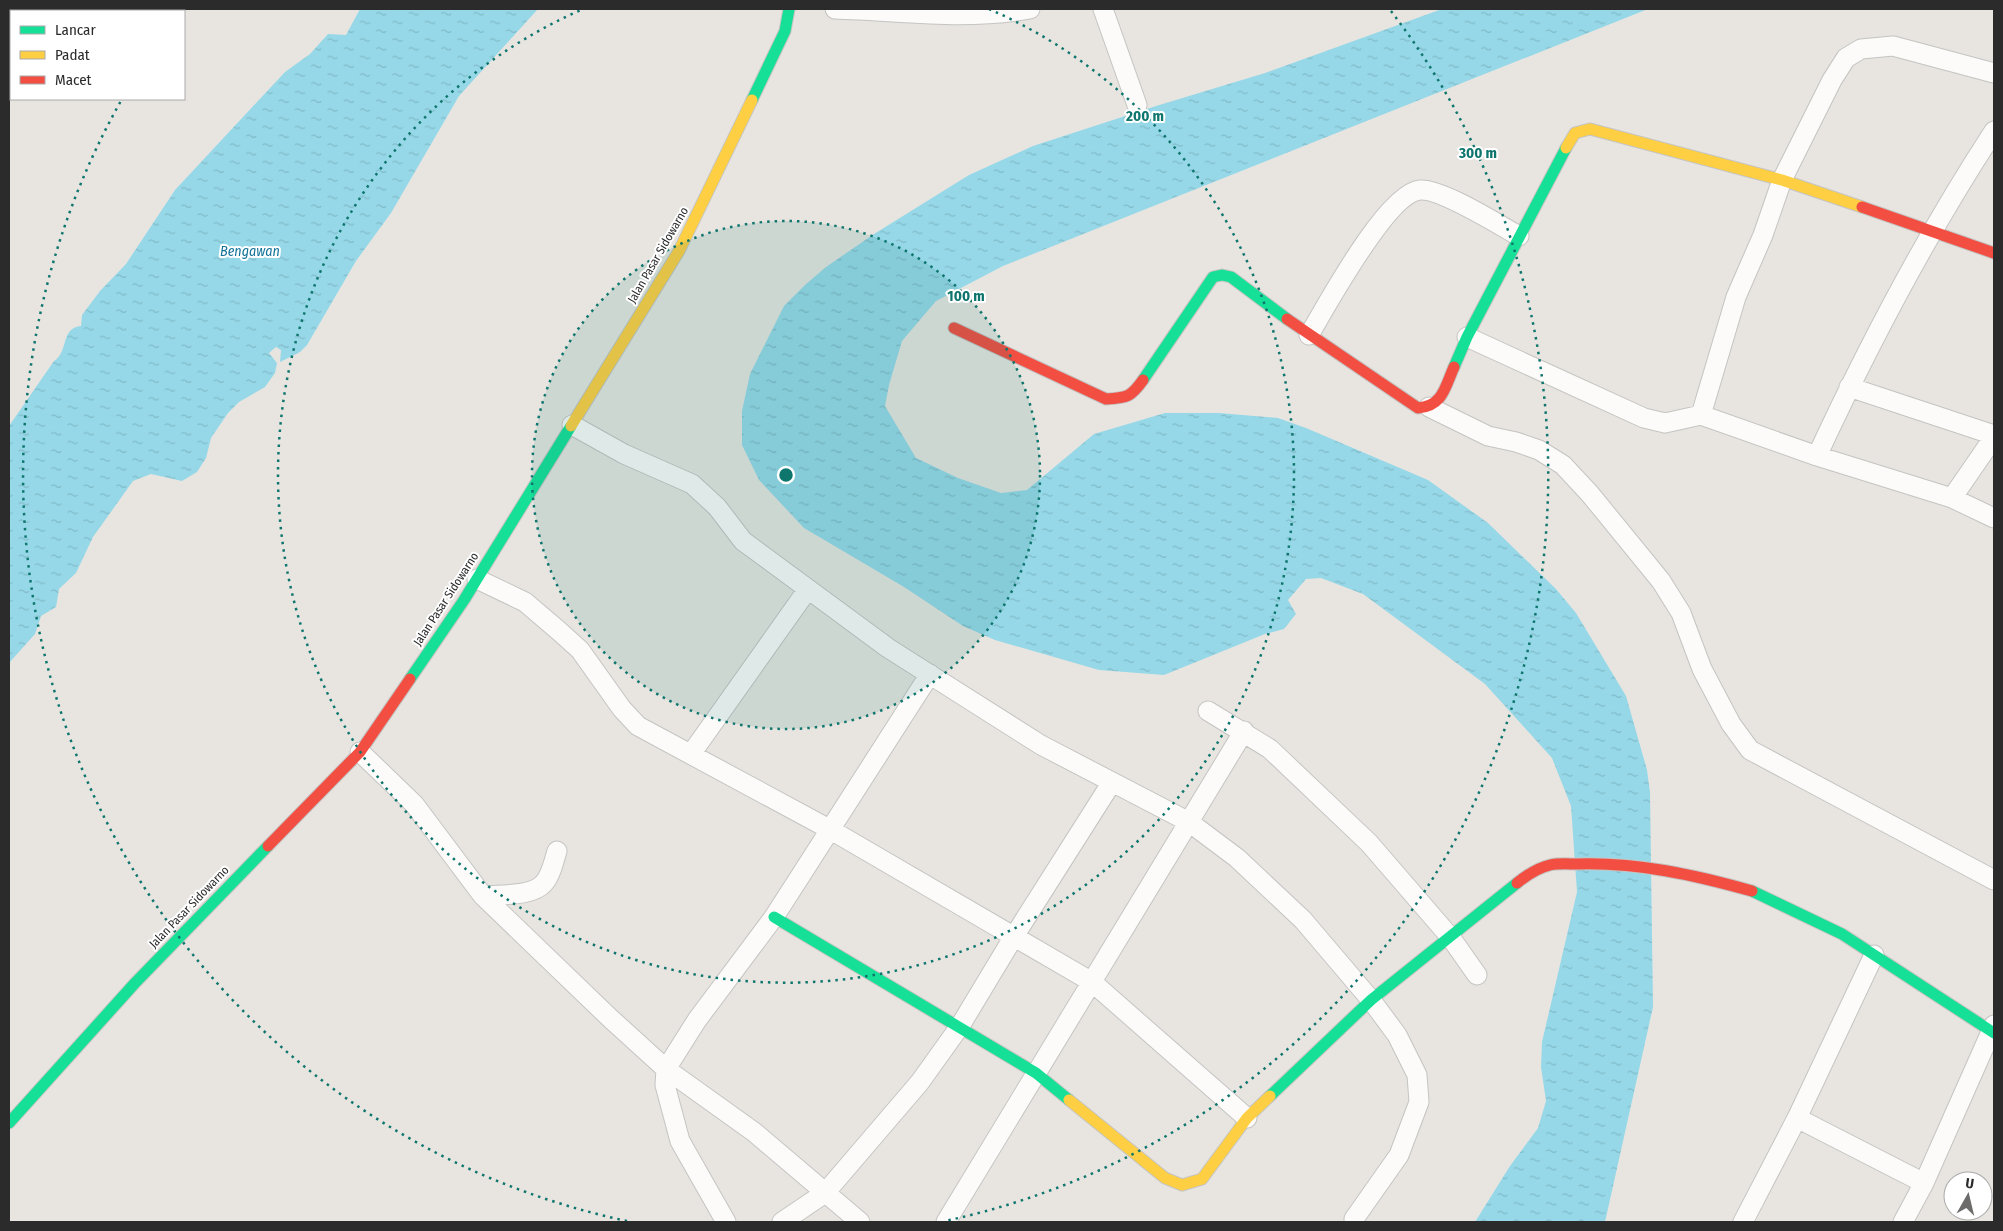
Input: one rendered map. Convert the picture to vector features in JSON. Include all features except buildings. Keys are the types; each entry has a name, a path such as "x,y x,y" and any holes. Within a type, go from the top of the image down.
{"street":[{"name":"Jalan Pasar Sidowarno","path":"9,1123 135,983 360,752 477,579 679,251 785,31 789,9"},
{"path":"835,9 950,16 987,16 1030,9"},
{"path":"1103,9 1137,105"},
{"path":"1701,415 1736,297 1763,235 1782,180 1832,80 1846,58 1861,49 1893,46 1994,73"},
{"path":"954,328 1106,399 1122,398 1133,394 1213,277 1222,275 1230,277 1309,335 1418,408 1429,407 1438,402 1466,337 1551,174 1575,133 1581,130 1602,131 1782,180 1935,231 1994,253"},
{"path":"1817,456 1849,387 1935,231 1954,192 1994,131"},
{"path":"1309,335 1376,226 1403,196 1420,190 1440,193 1520,236"},
{"path":"1466,337 1644,418 1665,423 1701,415 1817,456 1952,498 1994,518"},
{"path":"1849,387 1994,436 1952,498"},
{"path":"1429,407 1488,436 1516,442 1539,450 1563,465 1590,494 1661,581 1681,613 1702,669 1731,724 1750,750 1994,880"},
{"path":"572,424 624,454 692,484 717,508 743,541 888,648 1041,745 1189,822 1237,858 1303,920 1371,1000 1397,1035 1417,1075 1419,1102 1399,1155 1354,1219"},
{"path":"477,579 525,602 560,631 580,650 622,709 638,726 831,830 1013,938 1092,982 1247,1118"},
{"path":"691,754 808,589"},
{"path":"726,1222 680,1141 665,1085 666,1069 697,1020 774,917 930,674"},
{"path":"1208,711 1244,731 1270,749 1369,844 1451,938 1477,975"},
{"path":"946,1222 1244,731"},
{"path":"360,752 414,804 483,896 666,1069 754,1132 860,1222"},
{"path":"782,1222 800,1212 825,1193 920,1082 960,1026 1013,938 1112,782"},
{"path":"483,896 530,891 540,888 545,882 558,851"},
{"path":"774,917 960,1026 1036,1074 1165,1178 1182,1185 1202,1178 1247,1118 1371,1000 1451,938 1529,873 1551,865 1601,863 1663,870 1706,878 1755,892 1842,934 1993,1030 1924,1183 1902,1222"},
{"path":"1743,1222 1797,1118 1874,955"},
{"path":"1797,1118 1924,1183"}],"water":[{"name":"Bengawan","path":"360,9 538,9 459,96 391,213 356,261 307,345 300,352 280,362 281,350 276,347 269,353 277,363 275,373 265,387 239,402 228,413 211,438 206,458 197,472 182,481 151,474 133,481 93,537 76,573 59,589 56,607 41,616 35,634 9,663 9,426 54,361 59,357 70,331 81,326 82,315 100,291 126,264 175,190 285,72 310,54 328,34 346,35"},
{"path":"1442,9 1648,9 1003,266 936,301 902,341 885,406 916,458 958,478 1001,493 1027,490 1094,434 1165,413 1219,413 1278,418 1428,480 1488,523 1556,589 1576,613 1626,696 1647,770 1650,792 1653,1007 1605,1222 1475,1222 1510,1166 1538,1128 1546,1101 1541,1067 1542,1042 1577,892 1571,806 1552,758 1485,684 1363,594 1321,578 1306,579 1288,600 1296,614 1284,629 1265,634 1164,675 1099,670 995,640 963,626 904,587 804,528 759,480 742,445 742,411 750,374 784,306 826,267 874,234 969,175 1033,146 1265,73"}],"traffic: fast":[{"path":"752,100 785,31 789,9"},
{"path":"1454,367 1467,337 1566,148"},
{"path":"1143,380 1213,277 1222,275 1231,277 1287,319"},
{"path":"410,679 464,600 571,426"},
{"path":"9,1123 135,983 268,846"},
{"path":"1270,1096 1371,1000 1517,883"},
{"path":"1752,891 1842,934 1994,1033"},
{"path":"774,917 1036,1073 1069,1100"}],"traffic: slow":[{"path":"571,426 679,251 752,100"},
{"path":"1566,148 1575,133 1590,129 1782,180 1862,207"},
{"path":"1069,1100 1165,1178 1182,1185 1202,1179 1247,1118 1270,1096"}],"traffic: jam":[{"path":"1862,207 1994,253"},
{"path":"1287,319 1418,408 1433,404 1438,399 1454,367"},
{"path":"954,328 1106,399 1128,396 1143,380"},
{"path":"268,846 360,752 410,679"},
{"path":"1517,883 1532,872 1550,865 1599,864 1644,867 1752,891"}]}
